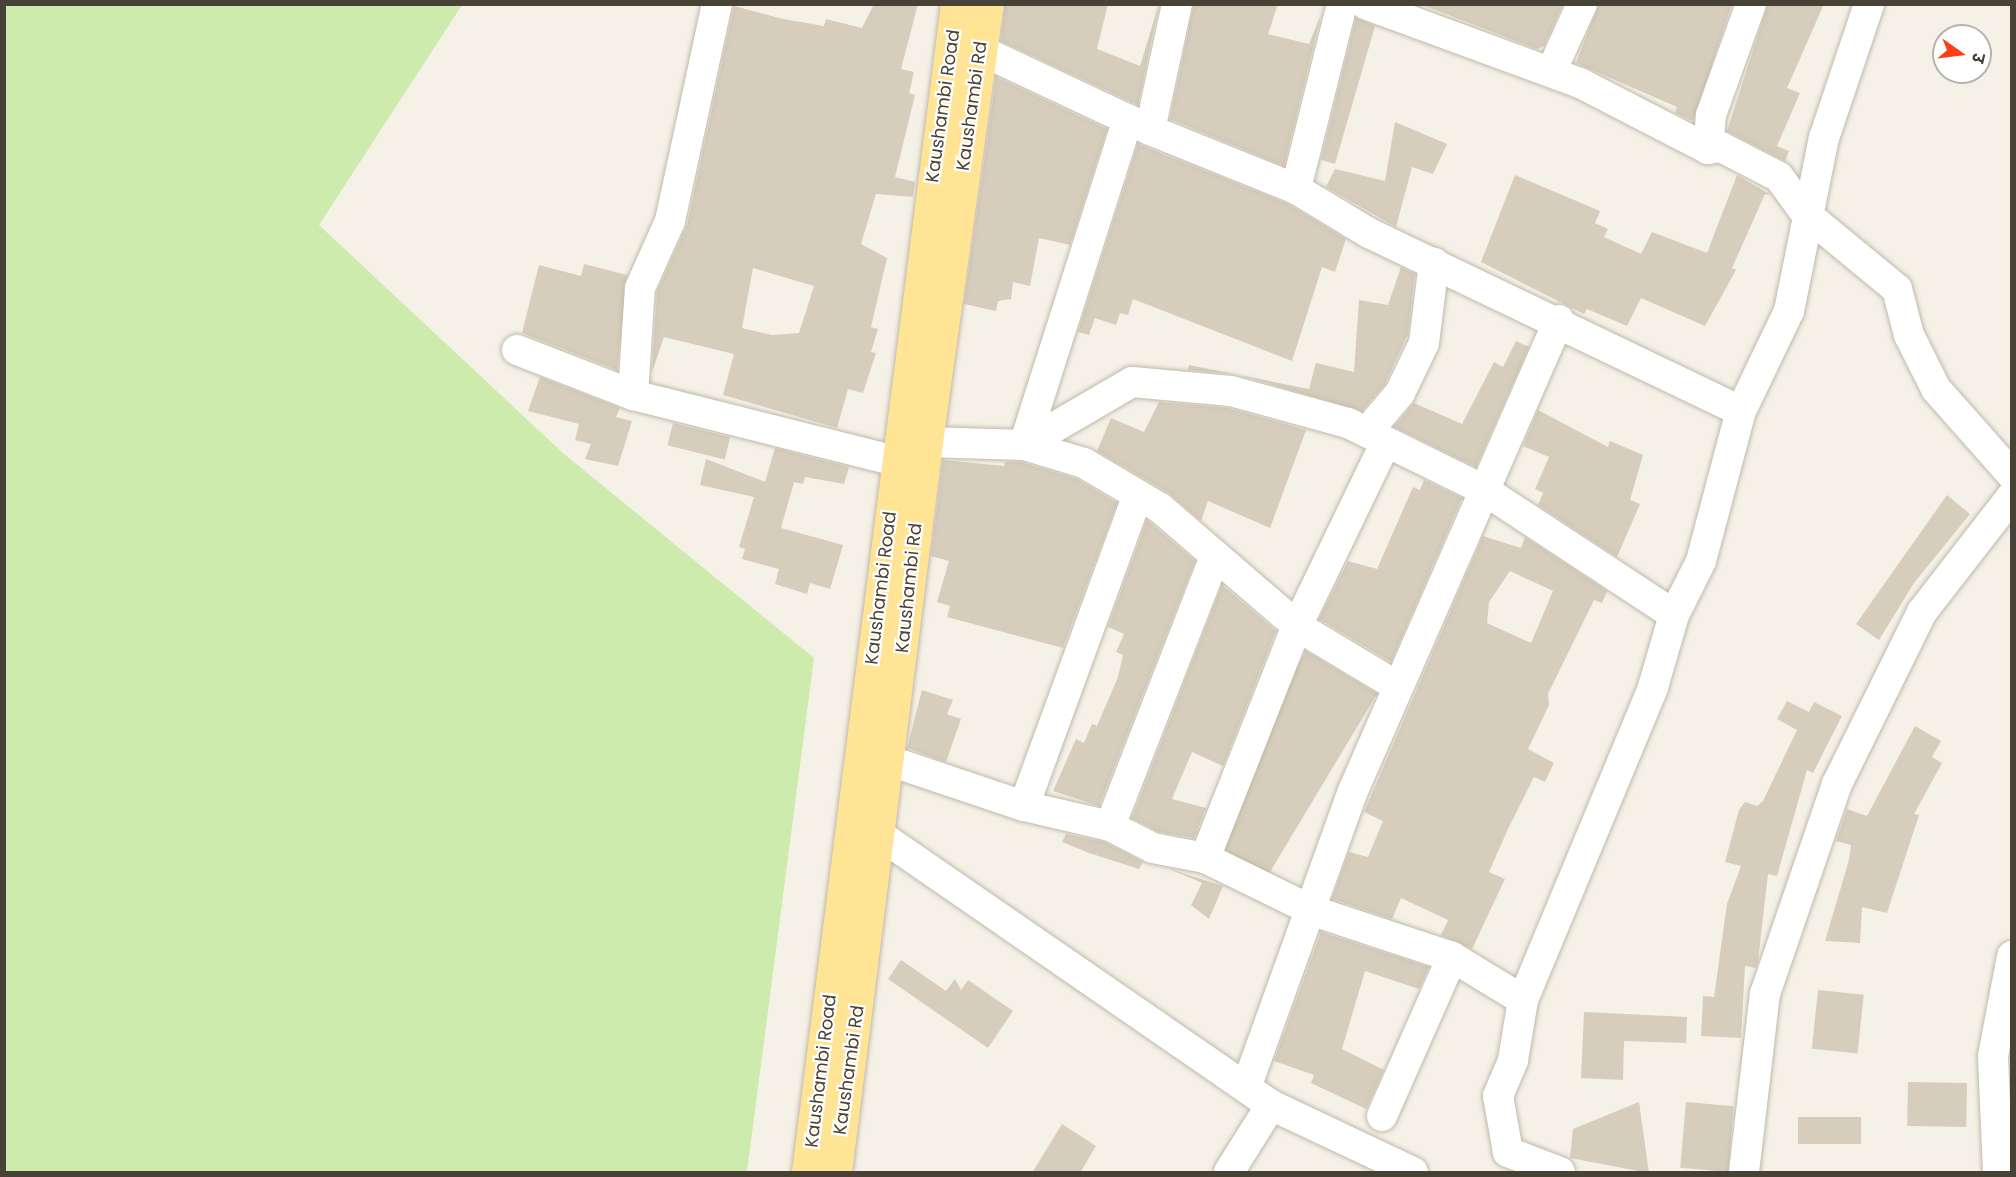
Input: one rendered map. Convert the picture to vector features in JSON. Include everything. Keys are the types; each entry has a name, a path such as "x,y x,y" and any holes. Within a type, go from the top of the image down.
{"main road":[{"name":"Kaushambi Road","path":"808,1173 896,461 957,4"},
{"name":"Kaushambi Rd","path":"836,1173 881,836 926,442 987,4"}],"street":[{"path":"633,395 640,288 670,221 717,4"},
{"path":"1024,445 1139,125 1178,4"},
{"path":"1296,189 1342,4"},
{"path":"1365,4 1551,72 1708,149 1721,147 1779,177 1806,214 1896,289 1909,335 1936,389 2012,475"},
{"path":"1551,72 1582,4"},
{"path":"1708,149 1711,115 1751,4"},
{"path":"1560,1173 1505,1162 1498,1096 1513,1060 1523,1000 1653,687 1674,615 1701,561 1741,411 1789,311 1806,214 1824,138 1869,4"},
{"path":"980,50 1139,125 1296,189 1434,262 1559,320 1741,411"},
{"path":"1205,858 1297,627 1377,437 1424,343 1434,262"},
{"path":"1247,1085 1313,911 1353,791 1559,320"},
{"path":"517,350 633,395 896,461"},
{"path":"1024,445 1132,382 1231,391 1377,437 1484,490 1674,615"},
{"path":"926,442 1024,445 1084,463 1138,495 1215,556 1297,627 1397,686"},
{"path":"1024,806 1138,495"},
{"path":"1744,1173 1765,994 1837,784 1922,612 2012,496"},
{"path":"1110,826 1215,556"},
{"path":"890,761 1024,806 1110,826 1153,848 1205,858 1313,911 1452,957 1523,1000"},
{"path":"881,836 1247,1085 1271,1105 1413,1173"},
{"path":"1998,1173 1993,1056 2012,956"},
{"path":"1382,1116 1452,957"},
{"path":"1229,1173 1271,1105"}],"green space":[{"path":"5,4 462,5 319,225 564,454 814,658 747,1172 5,1172"}],"building":[{"path":"874,4 918,4 901,69 914,72 909,93 915,95 895,177 915,182 913,197 876,194 861,244 887,258 871,327 878,329 871,352 876,353 863,393 848,389 837,428 723,395 734,354 664,337 652,372 657,292 687,225 734,6 783,19 824,26 826,19 862,28","holes":["753,268 814,286 799,333 772,335 742,328"]},
{"path":"1005,4 1108,4 1097,49 1140,66 1159,4 1138,105 1001,41"},
{"path":"1194,4 1278,4 1268,34 1309,44 1321,15 1284,166 1170,119"},
{"path":"1420,4 1563,4 1544,46 1537,49"},
{"path":"1599,4 1732,4 1693,121 1675,113 1677,107 1576,63"},
{"path":"1768,4 1824,4 1787,88 1800,93 1777,146 1789,151 1785,161 1727,131"},
{"path":"1356,18 1375,26 1335,164 1321,160"},
{"path":"996,77 1107,129 1070,245 1039,238 1030,286 1013,282 1011,299 998,301 996,311 964,304"},
{"path":"1395,122 1447,144 1433,174 1412,167 1396,227 1326,187 1335,169 1385,181"},
{"path":"1138,144 1288,204 1346,239 1335,272 1322,267 1292,361 1133,299 1128,315 1120,313 1116,325 1095,318 1089,335 1078,332"},
{"path":"1515,175 1600,211 1595,223 1608,229 1604,237 1641,254 1652,232 1707,253 1737,175 1771,195 1765,194 1732,268 1736,270 1705,326 1641,298 1627,326 1587,309 1584,314 1481,262"},
{"path":"584,264 627,275 617,370 522,333 539,265 581,276"},
{"path":"1401,267 1415,274 1408,334 1385,384 1362,411 1240,375 1309,389 1316,363 1354,372 1359,300 1388,305"},
{"path":"1516,341 1529,347 1476,467 1394,427 1414,403 1462,424 1494,362 1503,367"},
{"path":"1189,365 1233,374 1188,370"},
{"path":"540,377 620,408 616,417 632,421 618,466 585,459 591,444 575,440 579,424 528,411"},
{"path":"1159,402 1228,408 1306,430 1270,528 1208,501 1201,521 1169,493 1097,451 1111,418 1144,432"},
{"path":"1538,410 1608,447 1610,441 1643,455 1630,500 1640,504 1617,557 1538,505 1543,493 1535,489 1549,457 1523,446"},
{"path":"673,423 730,437 725,460 667,445"},
{"path":"775,448 849,467 844,484 805,477 803,484 794,482 781,528 843,545 830,589 810,583 807,594 775,584 779,569 742,559 745,549 739,547 754,497 700,485 706,459 765,482"},
{"path":"943,460 1004,466 1005,462 1021,462 1077,479 1117,503 1063,648 947,617 950,606 937,602 949,561 931,556"},
{"path":"1424,480 1462,498 1391,662 1319,619 1348,561 1377,569 1413,487 1420,490"},
{"path":"1947,495 1970,514 1914,583 1879,640 1856,624"},
{"path":"1147,520 1195,561 1099,806 1053,791 1076,739 1084,743 1092,724 1097,726 1118,677 1123,655 1116,652 1124,634 1108,627"},
{"path":"1483,536 1521,548 1525,537 1607,591 1602,603 1594,600 1548,694 1549,705 1528,749 1554,763 1545,782 1534,777 1489,872 1505,879 1472,949 1441,935 1448,920 1401,898 1392,919 1332,899 1349,852 1368,857 1383,821 1364,812","holes":["1510,571 1553,591 1531,643 1487,623 1489,602"]},
{"path":"1222,585 1276,631 1223,766 1192,752 1172,799 1206,808 1194,838 1159,832 1132,818"},
{"path":"1306,651 1377,694 1267,877 1196,834"},
{"path":"922,690 953,700 947,714 961,719 946,762 907,748"},
{"path":"1787,701 1809,712 1814,702 1842,716 1813,773 1807,770 1777,876 1768,874 1758,961 1756,968 1745,966 1741,1038 1701,1036 1703,996 1714,997 1727,904 1741,866 1725,862 1739,810 1745,802 1757,806 1763,801 1797,730 1777,719"},
{"path":"1915,726 1941,741 1932,757 1942,763 1914,814 1919,815 1887,913 1862,907 1860,943 1825,941 1849,860 1851,845 1836,841 1847,809 1867,816"},
{"path":"1066,834 1104,842 1143,862 1139,869 1089,853 1062,842"},
{"path":"1167,868 1223,886 1209,919 1191,905 1202,883"},
{"path":"1321,932 1429,967 1419,989 1365,971 1342,1049 1384,1070 1366,1109 1311,1083 1314,1075 1274,1061"},
{"path":"901,960 946,991 955,979 961,990 968,980 1013,1011 988,1048 888,979"},
{"path":"1818,990 1864,995 1858,1053 1812,1049"},
{"path":"1584,1012 1687,1017 1686,1043 1624,1041 1623,1080 1581,1078"},
{"path":"1908,1082 1967,1083 1966,1127 1907,1126"},
{"path":"1639,1102 1649,1173 1570,1158 1573,1129"},
{"path":"1686,1102 1734,1106 1728,1172 1680,1168"},
{"path":"1798,1117 1861,1117 1861,1144 1798,1144"},
{"path":"1062,1124 1096,1146 1080,1173 1032,1173"}]}
